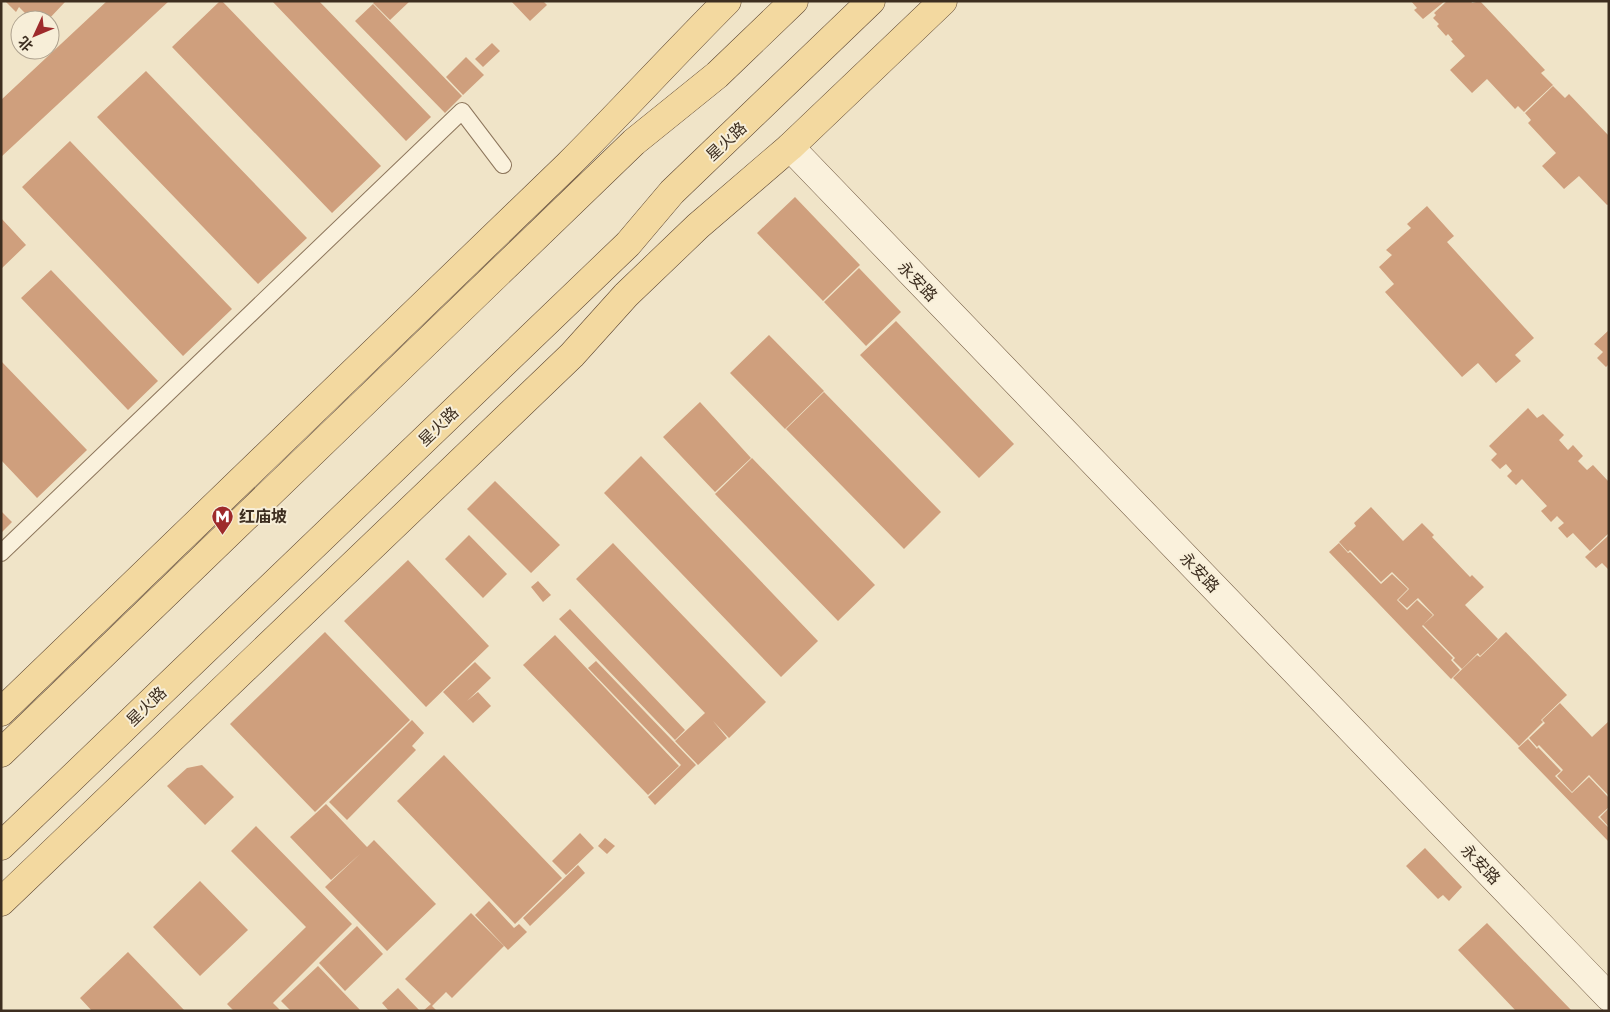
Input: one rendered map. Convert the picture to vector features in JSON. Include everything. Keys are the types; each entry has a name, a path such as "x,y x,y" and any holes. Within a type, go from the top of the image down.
{"main road":[{"path":"1,712 568,165 630,102 682,45 727,1"},
{"path":"1,753 634,142 717,75 794,1"},
{"name":"星火路","path":"1,846 628,244 672,192 871,1"},
{"path":"1,902 572,355 626,295 698,226 790,148 943,1"},
{"path":"552,222 630,102"},
{"path":"626,295 672,192"},
{"path":"379,483 408,513"},
{"path":"114,738 142,767"}],"street":[{"name":"永安路","path":"790,148 1609,997"}],"lane":[{"path":"1,553 462,111 503,165"}],"building":[{"path":"5,1 65,2 57,10 22,10 19,7 17,10 14,10"},
{"path":"107,1 169,1 1,157 1,100 44,60 60,60 60,45"},
{"path":"220,1 381,166 332,213 172,47"},
{"path":"272,1 319,1 431,117 406,141"},
{"path":"375,1 410,1 390,20 373,3"},
{"path":"511,1 543,1 547,5 530,21"},
{"path":"1411,1 1445,1 1423,19 1414,10 1417,8"},
{"path":"1447,1 1471,1 1472,3 1480,1 1545,70 1541,73 1553,85 1524,112 1518,106 1515,109 1487,79 1472,93 1450,70 1465,56 1451,41 1453,40 1448,34 1446,36 1437,26 1439,24 1433,18 1436,15 1434,13"},
{"path":"373,4 462,96 445,113 355,21"},
{"path":"492,43 500,51 483,67 475,59"},
{"path":"466,57 484,75 463,95 446,77"},
{"path":"146,71 307,238 258,284 97,117"},
{"path":"1553,86 1565,98 1569,94 1609,136 1609,204 1607,205 1579,176 1564,189 1542,166 1556,153 1528,123 1531,120 1525,113"},
{"path":"70,141 232,309 183,356 22,187"},
{"path":"795,197 860,265 823,301 757,233"},
{"path":"1427,206 1454,236 1447,242 1534,338 1515,355 1521,361 1496,383 1478,363 1462,377 1385,292 1394,284 1379,267 1392,255 1386,250 1411,228 1407,224"},
{"path":"1,218 26,245 1,269"},
{"path":"859,268 901,312 866,346 824,302"},
{"path":"51,270 158,381 128,410 21,298"},
{"path":"896,321 1014,444 979,478 860,355"},
{"path":"1609,330 1609,364 1606,367 1597,358 1603,352 1594,344"},
{"path":"769,335 824,391 785,429 730,373"},
{"path":"1,361 87,450 37,498 1,460"},
{"path":"824,392 941,512 904,549 786,429"},
{"path":"700,402 751,458 715,492 663,437"},
{"path":"1528,408 1537,418 1543,414 1564,435 1559,440 1568,450 1573,445 1583,456 1578,461 1587,470 1593,465 1609,482 1609,533 1590,551 1573,533 1567,538 1558,528 1564,523 1557,516 1551,522 1541,511 1547,506 1522,479 1516,485 1507,476 1512,471 1506,464 1500,469 1491,460 1497,454 1489,446"},
{"path":"641,456 818,641 781,677 604,493"},
{"path":"752,458 875,585 838,621 715,494"},
{"path":"495,481 560,545 531,573 467,509"},
{"path":"1371,507 1403,541 1422,523 1434,535 1432,537 1470,577 1472,575 1484,587 1465,605 1498,639 1480,656 1478,653 1462,669 1453,660 1455,658 1423,625 1434,615 1418,598 1407,608 1398,600 1409,589 1392,572 1381,582 1350,550 1348,552 1339,542 1356,526 1354,523"},
{"path":"1,511 12,522 1,533"},
{"path":"469,535 507,574 483,598 445,559"},
{"path":"1609,535 1609,570 1602,563 1596,568 1585,557"},
{"path":"613,543 766,702 729,738 713,721 727,738 698,765 675,741 705,713 576,579"},
{"path":"1339,543 1381,584 1392,574 1408,589 1397,600 1407,610 1417,600 1433,615 1422,626 1453,658 1451,660 1460,670 1451,679 1329,552"},
{"path":"408,560 489,646 426,707 344,621"},
{"path":"538,581 551,595 543,602 531,587"},
{"path":"570,609 685,730 675,740 559,619"},
{"path":"325,632 410,720 315,812 230,724"},
{"path":"1506,632 1567,695 1541,720 1543,722 1519,746 1453,678 1477,655 1480,657"},
{"path":"555,635 679,766 648,795 523,665"},
{"path":"596,661 696,765 655,805 648,797 681,765 588,668"},
{"path":"475,662 491,678 467,701 478,692 491,706 473,723 443,692"},
{"path":"1560,703 1592,737 1609,721 1609,796 1589,775 1572,792 1557,776 1563,770 1539,745 1537,747 1529,738 1545,723 1542,720"},
{"path":"412,720 424,733 412,746 416,750 347,820 329,802"},
{"path":"1528,739 1561,771 1555,776 1572,793 1589,777 1609,798 1609,807 1598,817 1609,828 1609,842 1518,748"},
{"path":"444,755 562,878 515,924 397,801"},
{"path":"202,765 234,797 205,825 167,786 187,768"},
{"path":"326,804 367,847 374,840 436,904 387,951 325,887 360,854 331,880 290,837"},
{"path":"1609,808 1609,827 1600,817"},
{"path":"256,826 352,924 273,1003 281,1011 234,1011 227,1004 306,927 231,851"},
{"path":"580,833 594,848 566,875 552,861"},
{"path":"605,838 615,846 607,854 598,846"},
{"path":"1425,848 1462,887 1449,901 1443,895 1438,899 1406,866"},
{"path":"578,865 585,873 530,926 523,918"},
{"path":"200,881 248,930 200,976 153,927"},
{"path":"489,901 514,928 519,924 527,932 508,950 475,915"},
{"path":"471,913 504,946 452,998 446,992 432,1006 437,1011 423,1011 431,1004 405,979"},
{"path":"1487,923 1572,1011 1516,1011 1458,950"},
{"path":"357,926 383,954 345,991 319,963"},
{"path":"128,952 185,1011 92,1011 80,998"},
{"path":"318,966 361,1011 291,1011 281,1001"},
{"path":"398,988 420,1011 389,1011 382,1003"}],"place":[{"name":"红庙坡","path":"223,535"}]}
